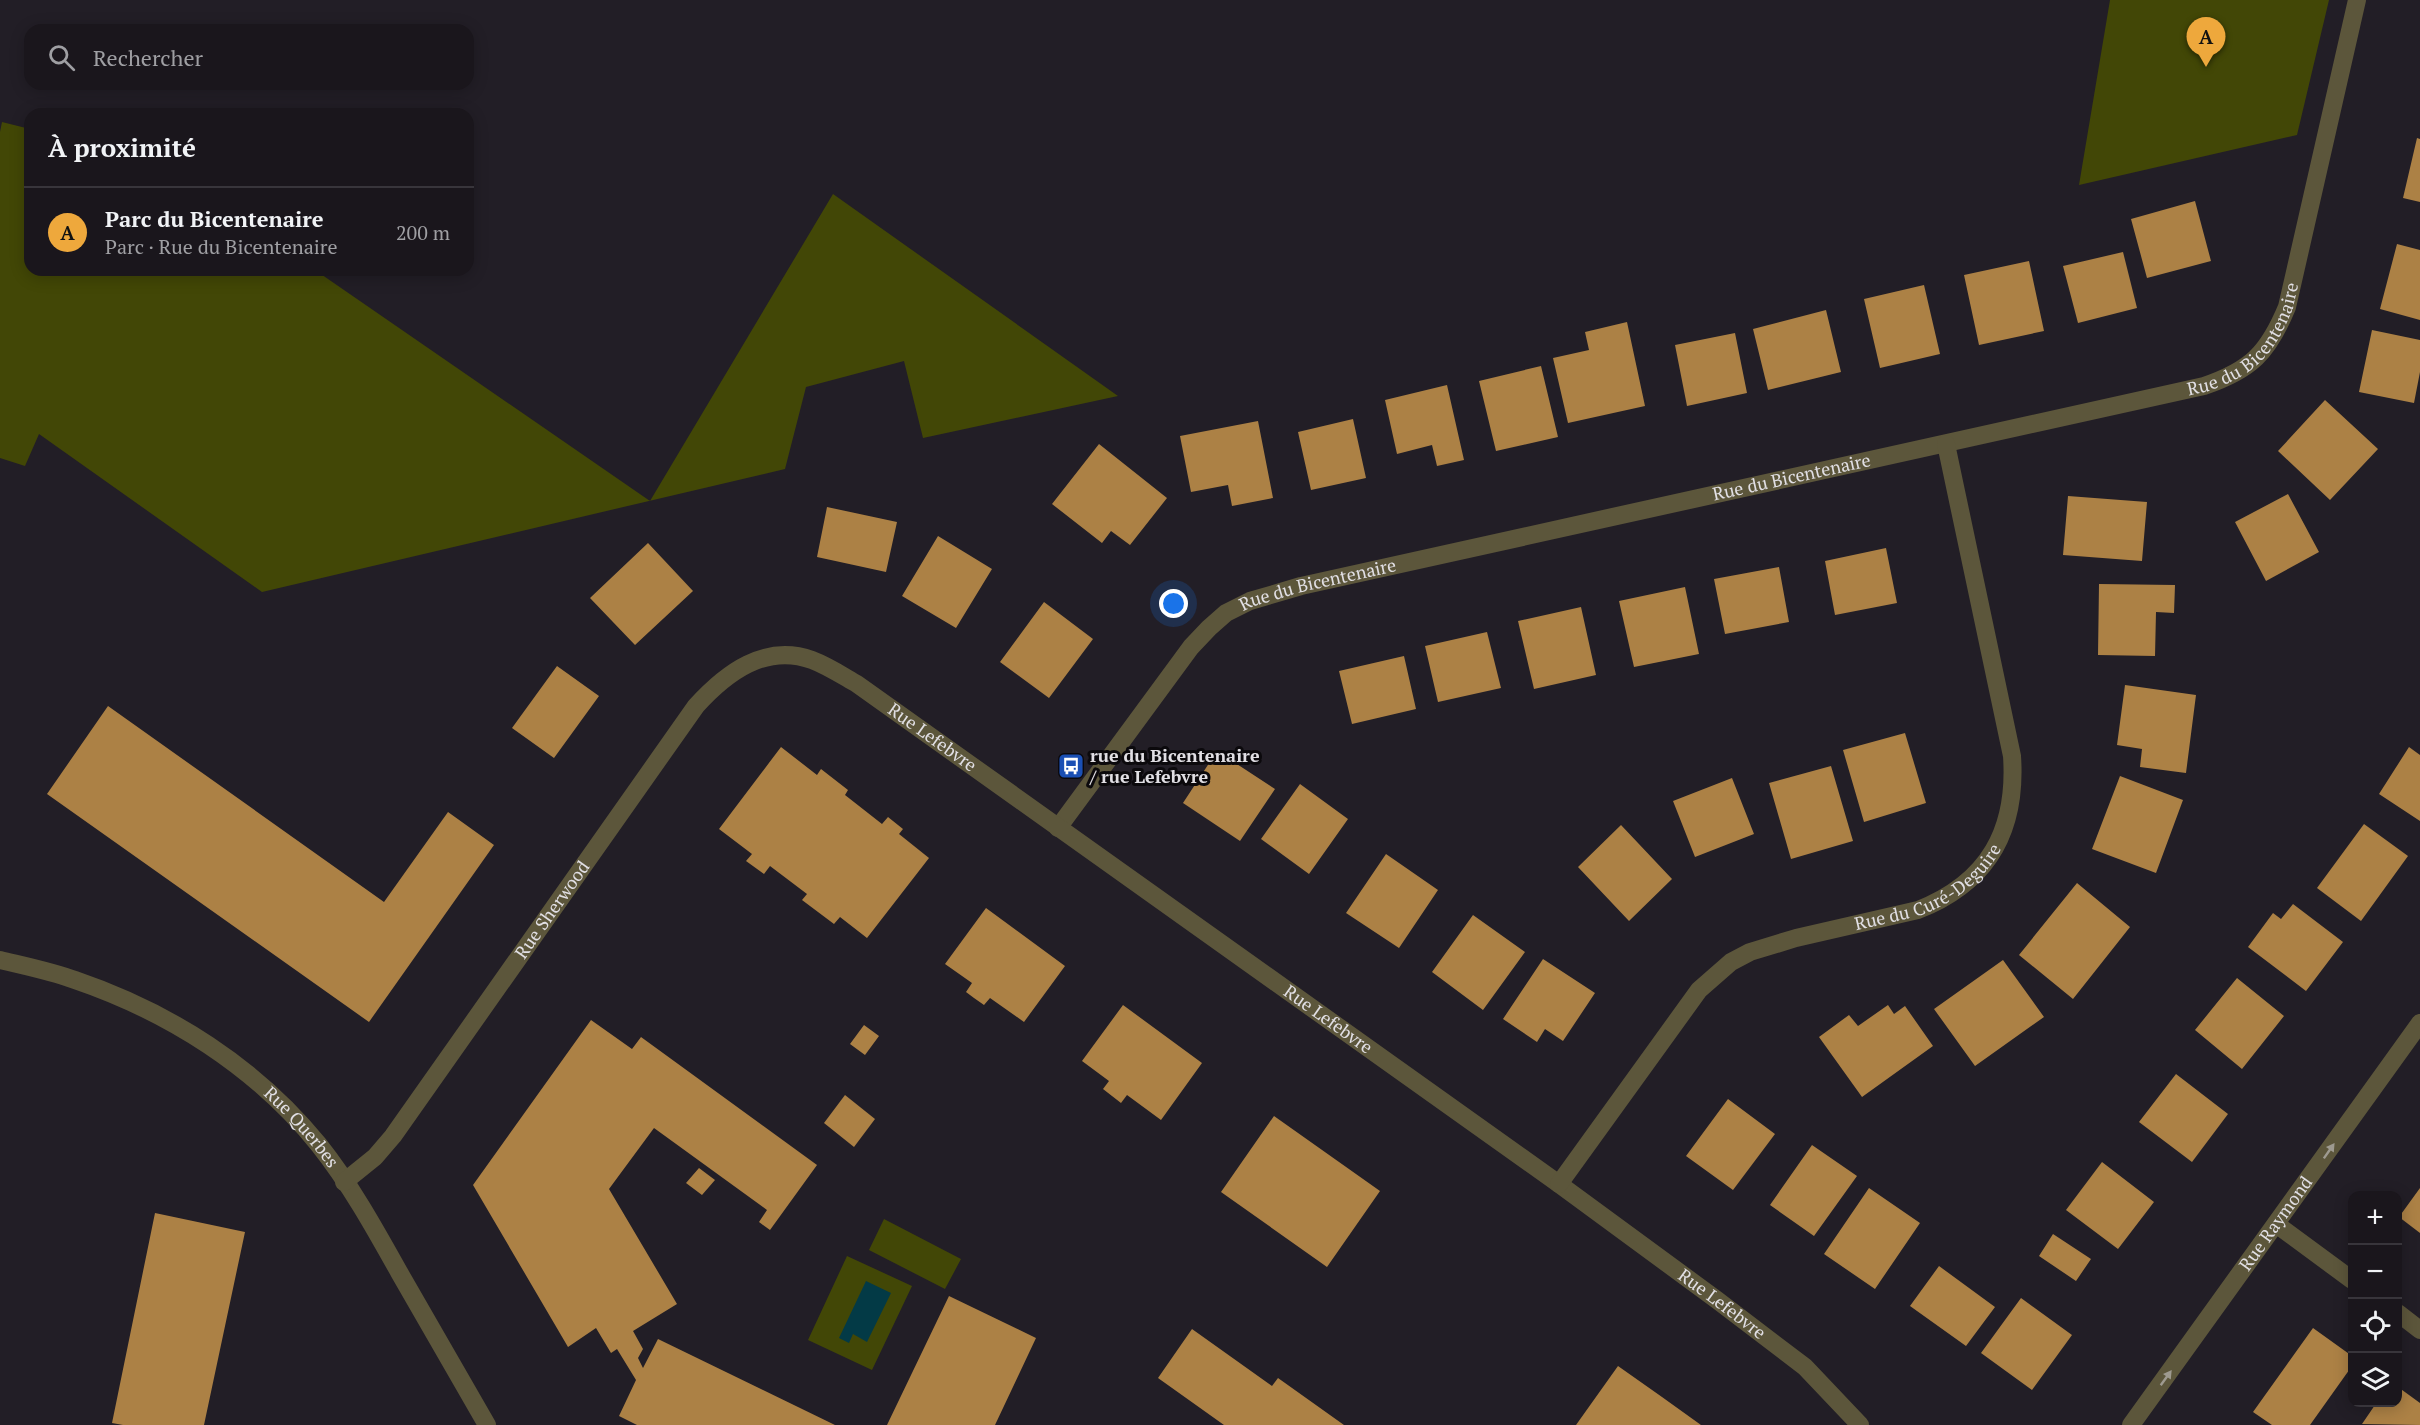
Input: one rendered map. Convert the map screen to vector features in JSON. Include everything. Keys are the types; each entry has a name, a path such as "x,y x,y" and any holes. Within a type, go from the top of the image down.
{"street":[{"name":"Rue du Bicentenaire","path":"1058,828 1191,647 1226,613 1250,601 1301,586 2204,386 2240,371 2268,346 2278,327 2292,288 2357,0"},
{"name":"Rue du Curé-Deguire","path":"1559,1184 1699,990 1731,962 1750,952 1777,943 1918,910 1935,903 1955,892 1972,878 1988,860 1999,842 2011,808 2012,756 1946,444"},
{"name":"Rue Lefebvre","path":"773,655 811,660 857,684 1559,1184 1783,1349 1825,1386 1860,1425"},
{"name":"Rue Sherwood","path":"344,1182 375,1157 393,1136 696,706 709,692 740,667 773,655"},
{"name":"Rue Querbes","path":"0,960 101,989 164,1017 225,1056 280,1103 320,1146 344,1182 380,1239 488,1425"},
{"name":"Rue Raymond","path":"2132,1425 2417,1033"},
{"path":"2276,1224 2348,1277"},
{"path":"2402,1317 2420,1330"}],"green space":[{"path":"2110,0 2329,0 2297,135 2079,185"},
{"path":"2,122 24,128 24,276 324,276 650,501 262,592 39,434 25,466 0,458 0,132"},
{"path":"833,194 1118,396 923,438 904,361 806,387 785,469 650,501"},
{"path":"884,1219 961,1259 945,1289 869,1250"},
{"path":"847,1256 912,1286 872,1370 808,1340"}],"water":[{"path":"866,1281 891,1293 867,1342 853,1334 849,1343 839,1338"}],"building":[{"path":"2417,138 2420,139 2420,202 2403,198"},
{"path":"2195,201 2211,261 2147,278 2131,219"},
{"path":"2397,244 2420,250 2420,320 2380,309"},
{"path":"2123,252 2137,308 2078,323 2063,266"},
{"path":"2029,261 2044,331 1979,345 1964,275"},
{"path":"1924,285 1940,354 1880,368 1864,299"},
{"path":"1826,310 1841,372 1768,390 1753,329"},
{"path":"1627,322 1645,406 1568,423 1553,358 1589,350 1585,332"},
{"path":"2372,330 2420,340 2420,372 2414,403 2359,392"},
{"path":"1735,333 1747,393 1687,406 1675,345"},
{"path":"1541,366 1558,437 1496,451 1479,381"},
{"path":"1447,385 1464,460 1437,466 1432,445 1397,454 1385,400"},
{"path":"2325,400 2378,449 2330,500 2278,451"},
{"path":"1353,419 1366,478 1311,490 1298,432"},
{"path":"1258,421 1273,498 1232,506 1228,485 1191,492 1180,436"},
{"path":"1099,444 1167,498 1130,545 1111,531 1102,543 1052,504"},
{"path":"2288,494 2319,552 2266,581 2235,522"},
{"path":"2068,496 2147,502 2142,561 2063,555"},
{"path":"827,507 897,522 886,572 817,557"},
{"path":"938,536 992,569 956,628 902,596"},
{"path":"648,543 693,591 635,645 590,598"},
{"path":"1886,548 1897,603 1835,615 1825,561"},
{"path":"1779,567 1789,622 1725,634 1714,579"},
{"path":"2099,584 2175,585 2174,613 2156,612 2155,656 2098,655"},
{"path":"1685,587 1699,654 1634,667 1619,601"},
{"path":"1044,602 1093,639 1049,698 1000,662"},
{"path":"1581,607 1596,675 1534,689 1518,621"},
{"path":"1487,632 1501,688 1438,702 1425,646"},
{"path":"1404,656 1416,709 1352,724 1339,671"},
{"path":"557,666 599,696 554,758 512,728"},
{"path":"2125,685 2196,695 2186,773 2140,767 2142,749 2117,745"},
{"path":"108,706 384,902 448,812 494,845 369,1022 47,794"},
{"path":"1905,733 1926,803 1864,822 1843,750"},
{"path":"781,747 817,775 821,769 848,790 845,795 882,824 888,817 903,829 899,834 929,858 867,938 840,917 834,924 802,900 807,894 770,866 764,874 746,861 752,854 719,829"},
{"path":"2409,747 2420,755 2420,821 2379,794"},
{"path":"1217,751 1275,789 1240,841 1183,803"},
{"path":"1831,766 1853,841 1791,859 1769,783"},
{"path":"2120,776 2183,800 2156,873 2092,849"},
{"path":"1732,778 1754,834 1695,857 1673,801"},
{"path":"1300,784 1348,819 1309,874 1261,839"},
{"path":"2364,824 2408,856 2361,921 2317,888"},
{"path":"1621,825 1672,879 1629,921 1578,867"},
{"path":"1386,854 1438,890 1399,948 1346,913"},
{"path":"2077,883 2130,927 2073,999 2019,955"},
{"path":"2293,904 2343,942 2306,991 2248,947 2273,913 2281,919"},
{"path":"986,908 1065,966 1024,1022 990,998 984,1005 974,998 966,992 972,983 945,964"},
{"path":"1473,915 1525,952 1483,1010 1432,972"},
{"path":"1543,959 1595,993 1563,1041 1545,1029 1537,1042 1503,1019"},
{"path":"2003,960 2044,1017 1975,1066 1934,1009"},
{"path":"2237,978 2284,1016 2242,1069 2195,1030"},
{"path":"1123,1005 1202,1063 1161,1120 1127,1095 1121,1103 1103,1089 1109,1081 1082,1061"},
{"path":"1888,1005 1894,1014 1905,1006 1933,1046 1862,1097 1819,1037 1849,1015 1858,1026"},
{"path":"591,1020 632,1049 641,1037 817,1165 770,1230 759,1222 767,1210 654,1128 609,1189 677,1304 633,1331 643,1349 638,1358 643,1368 658,1339 835,1425 637,1425 619,1416 636,1380 617,1349 611,1353 596,1328 568,1347 473,1185"},
{"path":"864,1025 879,1036 865,1055 850,1044"},
{"path":"2176,1074 2228,1114 2192,1162 2139,1122"},
{"path":"845,1095 875,1119 854,1147 824,1123"},
{"path":"1728,1099 1775,1134 1733,1190 1686,1156"},
{"path":"1274,1116 1380,1191 1327,1267 1221,1192"},
{"path":"1812,1145 1857,1176 1814,1236 1770,1205"},
{"path":"2102,1162 2154,1202 2118,1249 2066,1210"},
{"path":"699,1168 715,1180 702,1195 686,1183"},
{"path":"1869,1188 1920,1223 1875,1289 1824,1254"},
{"path":"2420,1188 2420,1233 2402,1219 2402,1213"},
{"path":"155,1213 245,1232 204,1425 112,1423"},
{"path":"2053,1234 2091,1259 2076,1281 2039,1256"},
{"path":"1939,1266 1995,1307 1966,1346 1910,1306"},
{"path":"949,1296 1036,1338 995,1425 887,1425"},
{"path":"2021,1298 2072,1335 2032,1390 1981,1353"},
{"path":"2313,1328 2348,1353 2348,1372 2310,1425 2272,1425 2253,1412"},
{"path":"1192,1329 1272,1386 1278,1378 1344,1425 1224,1425 1158,1378"},
{"path":"1618,1366 1662,1397 1701,1425 1576,1425"},
{"path":"2402,1390 2420,1403 2420,1425 2362,1424 2374,1407 2402,1407"}],"place":[{"name":"Parc du Bicentenaire","path":"2206,67"},
{"name":"rue du Bicentenaire / rue Lefebvre","path":"1071,766"}]}
